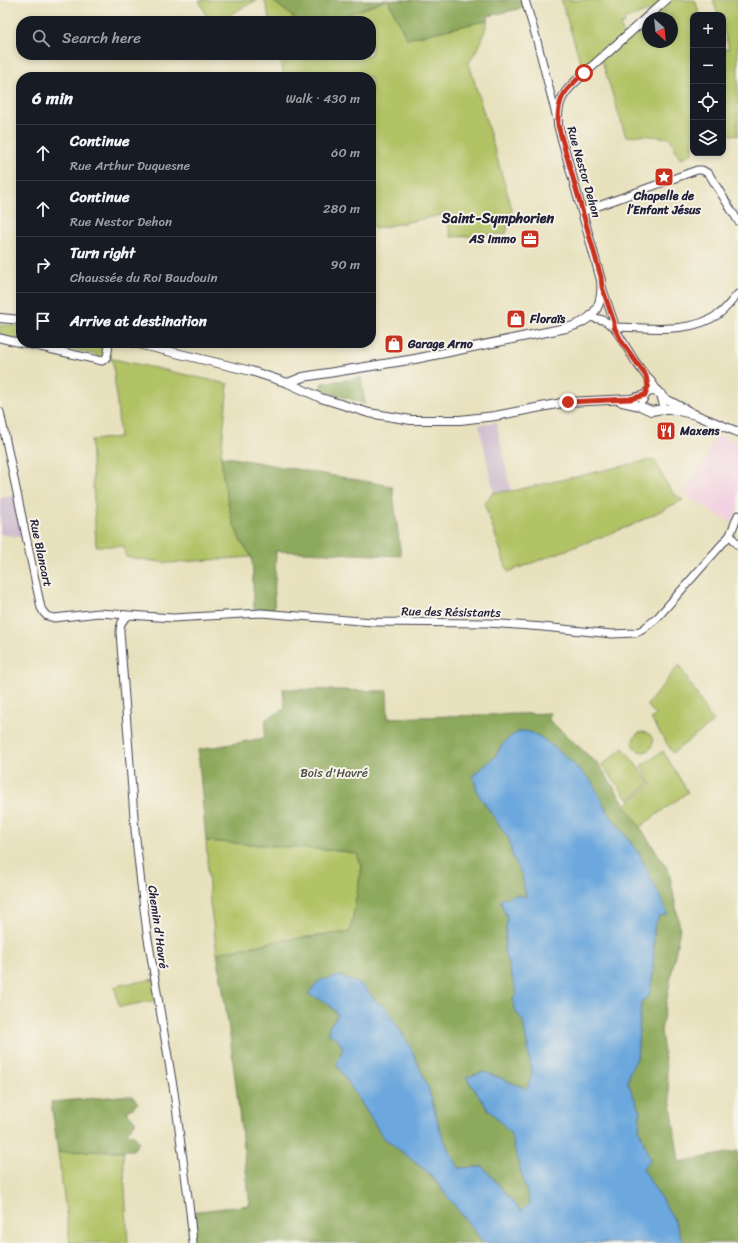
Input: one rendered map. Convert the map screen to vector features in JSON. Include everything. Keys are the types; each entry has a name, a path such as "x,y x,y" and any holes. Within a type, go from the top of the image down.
{"main road":[{"path":"558,125 559,106 565,92 584,73 666,0"},
{"name":"Rue Nestor Dehon","path":"558,125 601,277 602,287"},
{"path":"288,383 303,377 415,359 566,328 579,324 596,311 600,303 602,287"},
{"path":"0,318 16,320"},
{"path":"155,348 251,371 288,383 321,398 369,413 411,420 460,420 495,416 568,402 630,399 653,391 696,415 738,432"},
{"path":"645,394 643,403 647,410"},
{"path":"659,410 663,403 661,395"},
{"path":"612,401 630,403 653,412 659,410 670,410 696,415"}],"street":[{"name":"Rue Nestor Dehon","path":"525,0 558,125"},
{"path":"582,212 697,170 702,170 709,174 738,221"},
{"name":"Rue Nestor Dehon","path":"602,287 614,322 614,327 622,342 661,395"},
{"path":"590,317 603,320 614,327 670,328 689,326 719,314 738,294"},
{"path":"0,338 16,342"},
{"path":"44,348 102,361 106,359 108,348"},
{"path":"645,394 648,382 646,376"},
{"name":"Rue Blancart","path":"0,412 41,608 44,614 50,618 99,613 128,616"},
{"name":"Rue des Résistants","path":"128,616 194,618 261,613 373,622 489,623 612,634 635,633 642,630 657,618 730,534 738,515"},
{"path":"730,534 738,545"},
{"name":"Chemin d'Havré","path":"128,616 122,621 120,632 135,830 149,940 174,1092 193,1243"}],"shaded area":[{"path":"496,422 511,491 494,492 479,425"},
{"path":"716,434 738,443 738,508 732,522 717,515 684,494 705,460"},
{"path":"17,495 26,538 0,534 0,498"}],"green space":[{"path":"199,0 257,0 227,16 207,16"},
{"path":"263,0 272,0 292,16 269,16 265,1"},
{"path":"272,0 386,0 345,16 292,16"},
{"path":"388,0 407,39 488,20 481,43 469,63 512,209 506,234 451,237 446,214 376,229 376,72 283,72 280,60 376,60 376,16 345,16"},
{"path":"388,0 525,0 527,7 488,16 488,20 407,39"},
{"path":"561,0 695,0 699,12 690,12 690,154 680,159 670,138 641,135 626,137 601,58 584,73"},
{"path":"713,0 738,0 738,136 729,134 726,136 726,49 729,48 726,38 726,12 717,12"},
{"path":"0,325 16,326 16,339 0,336"},
{"path":"66,348 105,348 103,357 97,358 97,355"},
{"path":"109,358 228,384 221,456 223,477 231,517 240,540 252,557 167,563 126,557 124,546 96,546 91,440 120,437 113,362"},
{"path":"361,378 365,404 320,389 322,383"},
{"path":"221,456 392,486 401,556 276,551 274,609 254,609 252,557 240,540 231,517 223,477"},
{"path":"654,459 673,493 683,500 630,526 508,572 484,503 494,492 512,491"},
{"path":"679,665 713,722 673,753 651,719 656,715 647,705"},
{"name":"Bois d'Havré","path":"283,689 387,691 388,718 550,713 549,720 599,765 669,871 680,928 661,1031 679,1162 738,1151 738,1243 683,1243 675,1221 643,1169 650,1160 639,1129 640,1111 628,1083 629,1073 637,1058 641,1002 649,996 653,974 654,928 659,916 640,855 608,813 592,782 502,745 495,757 473,775 478,794 509,839 513,858 522,875 526,897 515,895 500,901 507,918 504,951 517,993 513,1000 514,1009 523,1021 532,1075 527,1089 485,1072 466,1077 488,1109 510,1132 530,1204 521,1211 483,1167 459,1168 449,1151 440,1130 428,1087 410,1046 386,1008 375,1000 328,1003 338,1016 330,1025 336,1038 343,1047 337,1065 383,1137 430,1174 484,1243 193,1243 190,1212 250,1205 230,1036 217,953 284,940 350,932 362,866 357,854 342,851 206,841 198,750 264,738 266,719 285,709"},
{"path":"643,732 650,735 653,742 650,749 643,752 636,749 633,742 636,735"},
{"path":"623,748 650,783 629,800 602,765"},
{"path":"663,751 688,792 640,827 625,805 652,784 641,766"},
{"path":"206,841 342,851 357,854 362,866 350,932 284,940 217,953 210,903"},
{"path":"155,979 158,1000 119,1007 115,986"},
{"path":"133,1096 138,1103 133,1108 126,1111 136,1122 127,1132 135,1136 139,1143 133,1150 58,1152 51,1102"},
{"path":"123,1151 128,1243 70,1243 58,1152"}],"water":[{"path":"524,731 539,736 563,754 592,782 608,813 640,855 668,914 659,916 654,928 653,974 649,996 641,1002 637,1058 629,1073 628,1083 640,1111 639,1129 650,1160 643,1169 675,1221 683,1243 484,1243 430,1174 383,1137 337,1065 343,1047 336,1038 328,1033 330,1025 338,1015 328,1003 308,994 320,980 341,976 362,985 375,1000 386,1008 410,1046 428,1087 440,1130 449,1151 459,1168 483,1167 521,1211 530,1204 510,1132 488,1109 466,1077 485,1072 527,1089 532,1075 523,1021 514,1009 513,1000 517,993 504,951 507,918 500,900 515,895 526,897 522,875 513,858 509,839 478,794 473,775 495,757 502,745 510,737 518,732"}],"place":[{"name":"Chapelle de l’Enfant Jésus","path":"664,177"},
{"name":"AS Immo","path":"530,239"},
{"name":"Floraïs","path":"516,319"},
{"name":"Garage Arno","path":"394,344"},
{"name":"Maxens","path":"666,431"}],"district":[{"name":"Saint-Symphorien","path":"498,218"}],"route":[{"path":"568,402 630,399 645,395 648,386 646,376 622,342 614,327 614,322 602,287 601,277 558,125 558,113 561,99 565,92 584,73"}]}
